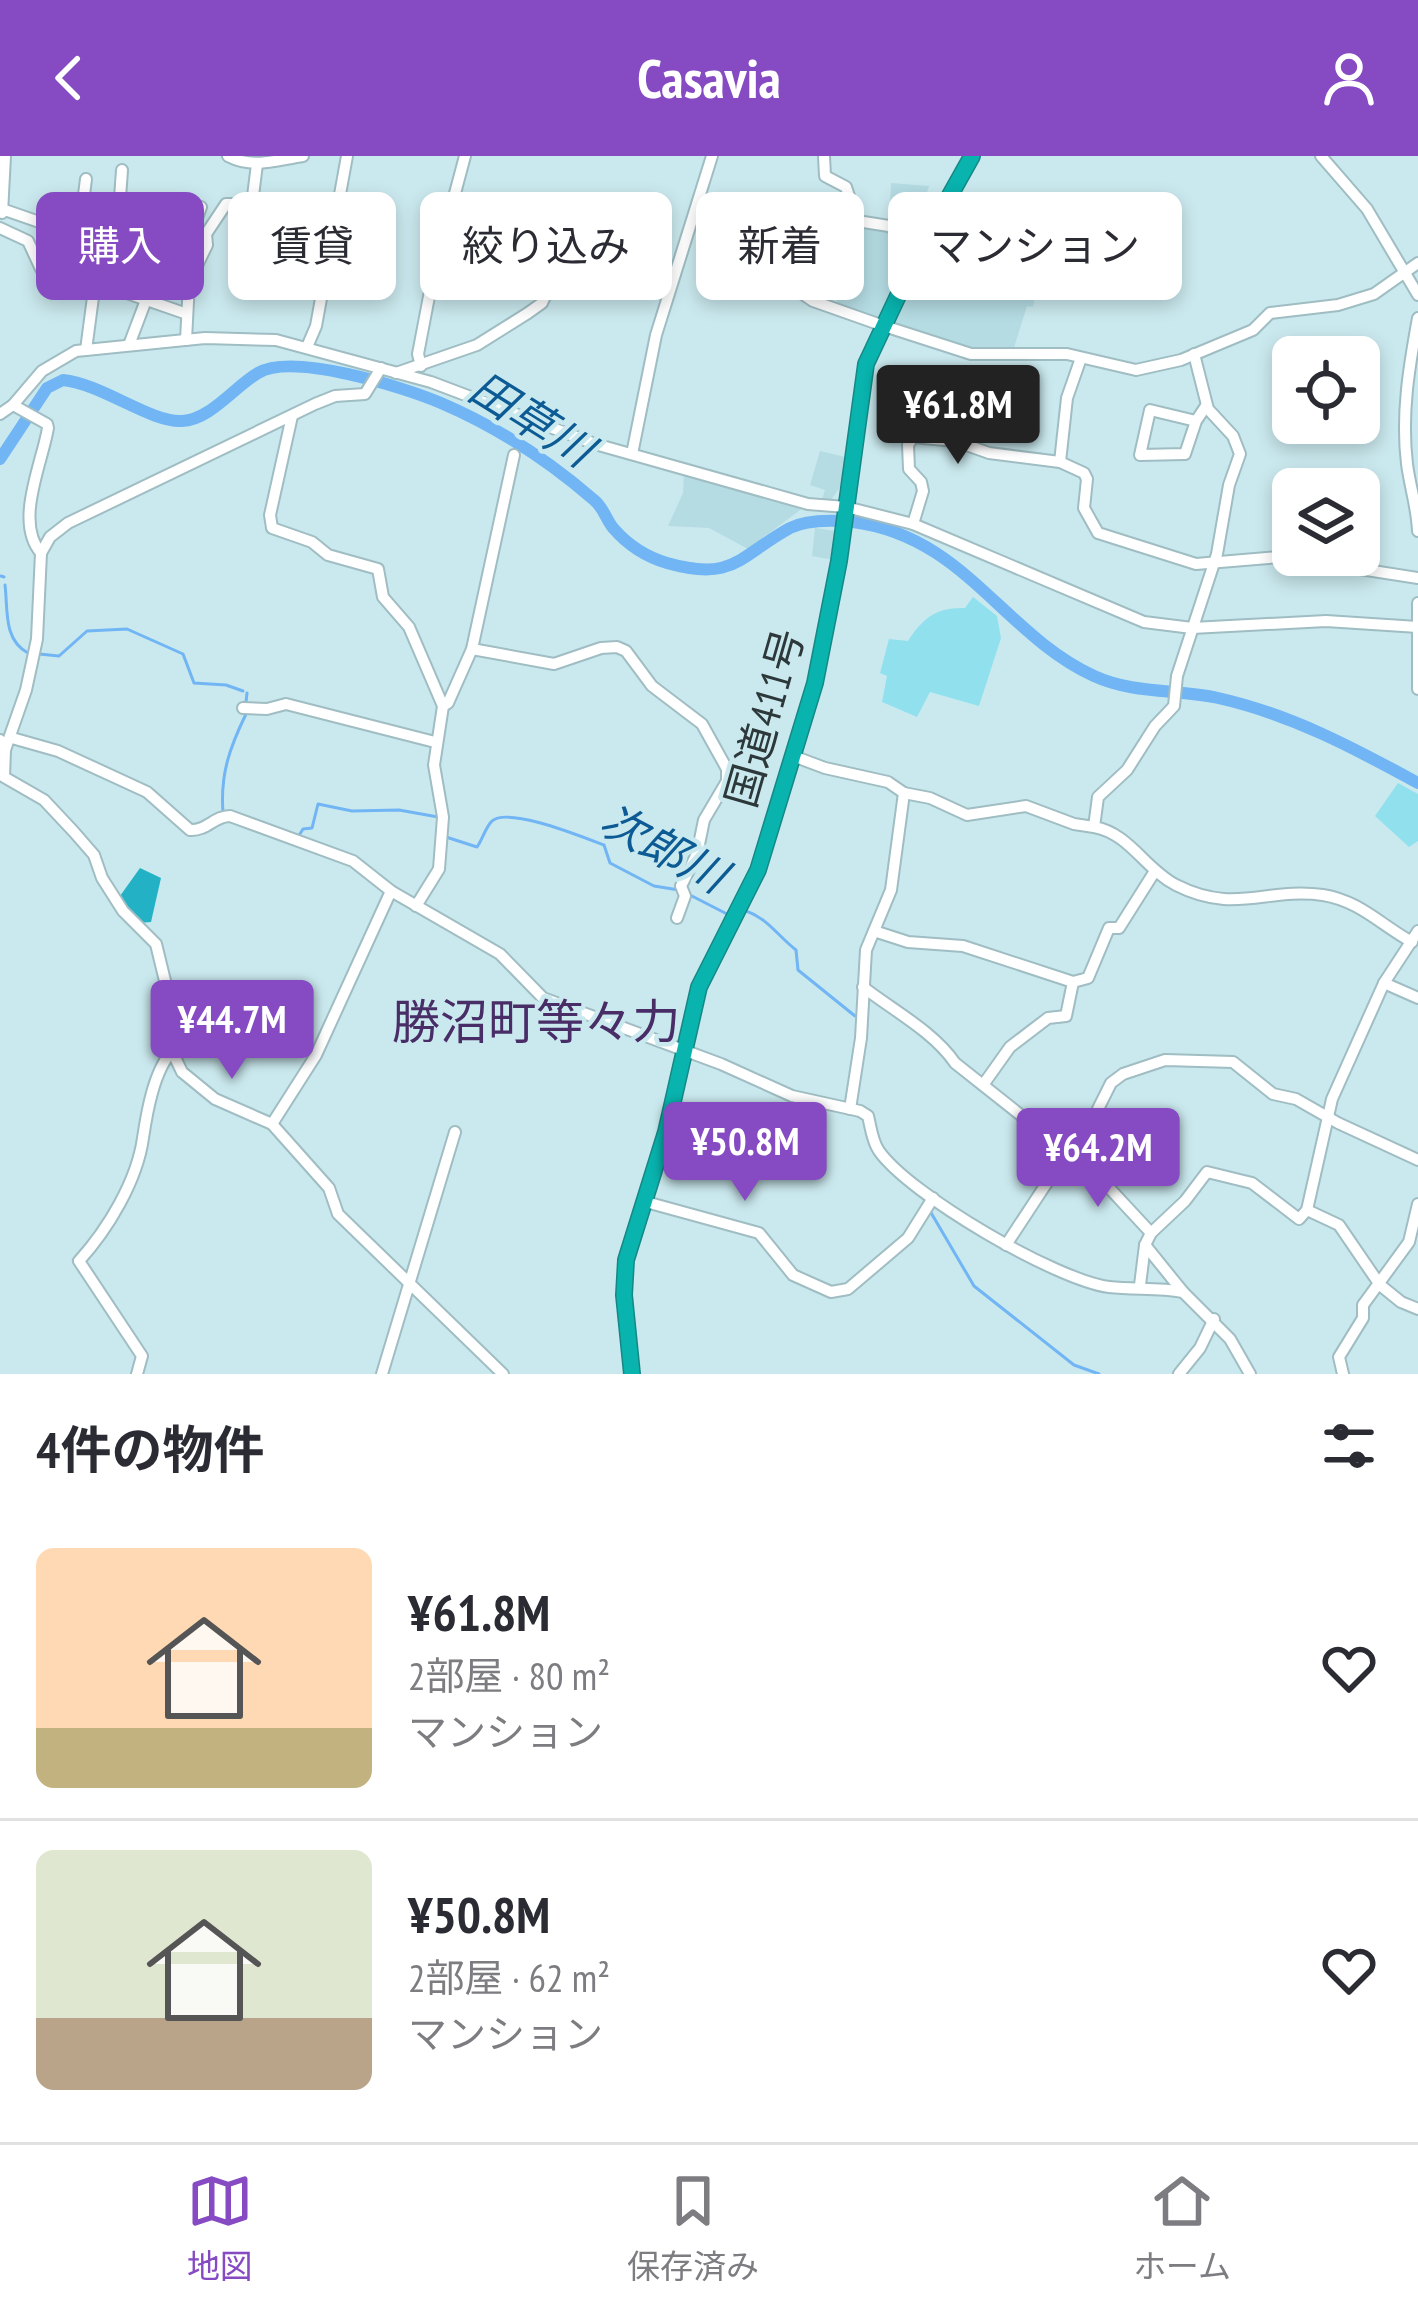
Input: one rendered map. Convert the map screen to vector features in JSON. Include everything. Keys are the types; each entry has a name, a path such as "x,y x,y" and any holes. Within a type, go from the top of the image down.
{"highway":[{"name":"国道411号","path":"952,192 972,156"},
{"name":"国道411号","path":"632,1374 624,1274 703,976 751,887 815,683 845,519 866,364 894,300"}],"street":[{"path":"5,156 0,226 28,241 36,260"},
{"path":"227,156 257,164 303,156"},
{"path":"307,347 316,326 347,156"},
{"path":"422,366 418,354 431,286 430,250 450,212 465,156"},
{"path":"703,192 712,156"},
{"path":"824,156 825,176 846,187 857,221 888,226"},
{"path":"1321,156 1367,209 1418,295"},
{"path":"204,250 206,234 226,204 252,204 257,164"},
{"path":"120,192 122,170"},
{"path":"84,192 86,178"},
{"path":"2,208 36,219"},
{"path":"632,454 656,334 696,217"},
{"path":"396,373 477,345 542,303 568,247 675,274"},
{"path":"812,300 971,354 1053,353 1136,370 1194,354 1253,330 1270,313 1338,305 1374,294 1418,263"},
{"path":"86,350 93,300"},
{"path":"129,345 146,300 187,314"},
{"path":"186,340 189,300"},
{"path":"1418,318 1405,378 1407,466 1418,531"},
{"path":"0,414 18,407 49,365 86,350 251,337 307,347 459,392 559,434 808,504 845,519 913,524 1144,622 1192,628 1326,621 1417,627"},
{"path":"1094,826 1098,797 1126,770 1174,706 1178,676 1241,447 1206,406 1194,354"},
{"path":"1060,462 1067,398 1081,358"},
{"path":"379,372 365,394 335,396 68,523 50,537 41,553 37,640 6,742 2,782 44,800 94,855 123,911 155,944 167,989 172,1052 182,1072 215,1099 272,1124 329,1188 338,1214 502,1374"},
{"path":"1196,421 1150,410 1140,455 1185,454 1206,406"},
{"path":"18,407 48,428 31,496 31,533 41,553"},
{"path":"292,416 270,515 272,528 312,542 328,555 378,569 383,597 410,627 442,706 434,765 443,817 440,868 416,905"},
{"path":"913,524 923,491 909,469 908,445 913,437 955,441 989,454 1060,462 1084,473 1084,508 1098,533 1154,553 1212,565 1272,559"},
{"path":"442,706 448,703 472,649 514,455"},
{"path":"1380,572 1418,578"},
{"path":"1418,603 1418,689"},
{"path":"472,649 554,664 617,647 626,651 652,686 702,724 727,770 727,781 704,820 676,918"},
{"path":"243,708 286,704 435,742"},
{"path":"6,742 58,751 147,792 190,830 230,816 353,861 391,890 500,954 543,998 685,1050 792,1096 868,1116 882,1155 980,1233 1107,1287 1183,1292"},
{"path":"793,756 888,782 904,793 930,797 967,815 1026,806 1074,824 1114,830 1175,884 1225,902 1326,895 1364,908 1415,937 1384,982 1340,1079 1307,1210 1300,1219 1252,1183 1207,1172 1148,1239 1140,1286"},
{"path":"850,1109 866,950 891,890 904,793"},
{"path":"874,931 925,945 963,946 1073,982 1088,978 1109,928 1119,928 1155,871"},
{"path":"272,1124 316,1055 391,890"},
{"path":"983,1085 1010,1047 1048,1018 1066,1016 1073,982"},
{"path":"1384,982 1418,998"},
{"path":"863,987 949,1050 955,1063 1100,1178 1183,1292 1214,1319 1250,1374"},
{"path":"136,1374 142,1356 79,1261 104,1233 119,1204 143,1137 156,1073 172,1052"},
{"path":"1006,1245 1050,1178 1072,1158 1116,1078 1165,1060 1233,1062 1268,1091 1296,1099 1418,1160"},
{"path":"382,1374 455,1132"},
{"path":"646,1202 759,1233 793,1275 831,1292 848,1289 908,1238 933,1198"},
{"path":"1343,1374 1339,1357 1363,1318 1363,1305 1409,1242 1418,1204"},
{"path":"1307,1210 1339,1226 1380,1285 1418,1309"},
{"path":"1179,1374 1200,1348 1214,1319"}],"shaded area":[{"path":"891,183 929,186 927,192 891,192"},
{"path":"864,222 888,226 888,300 1034,300 1033,307 1027,306 1012,354 971,354 835,309 837,300 864,300"},
{"path":"820,451 845,457 841,486 831,500 822,499 825,490 810,485"},
{"path":"684,469 808,504 748,549 709,528 668,526 683,493"},
{"path":"815,528 843,532 839,561 812,556"},
{"path":"973,597 997,616 1001,638 979,706 930,692 917,717 882,702 887,676 880,673 889,639 908,641 931,616 965,608"},
{"path":"1398,783 1418,794 1418,841 1409,847 1375,816"},
{"path":"140,868 161,878 151,922 138,923 121,905 120,896"}],"waterway":[{"name":"田草川","path":"0,459 47,388 63,380 94,388 156,416 182,421 202,415 258,373 274,368 348,374 441,403 502,434 597,503 625,540 660,560 689,568 722,568 790,528 813,522 853,522 891,531 954,566 1034,636 1094,676 1124,686 1218,698 1271,713 1418,783"},
{"name":"次郎川","path":"5,585 11,632 28,653"},
{"name":"次郎川","path":"39,654 59,656 87,631 127,629 183,654 194,683 243,691"},
{"name":"次郎川","path":"246,702 247,693"},
{"name":"次郎川","path":"227,813 222,798 225,773 246,714"},
{"name":"次郎川","path":"298,837 303,829 312,828 318,804 438,817"},
{"name":"次郎川","path":"446,837 477,847 491,822 512,817 528,820 604,845 610,863 654,886 679,890"},
{"name":"次郎川","path":"688,894 727,914"},
{"name":"次郎川","path":"746,911 796,950 798,970 855,1016"},
{"name":"次郎川","path":"930,1211 974,1286 1074,1365 1099,1374"}],"district":[{"name":"勝沼町等々力","path":"536,1021"}]}
